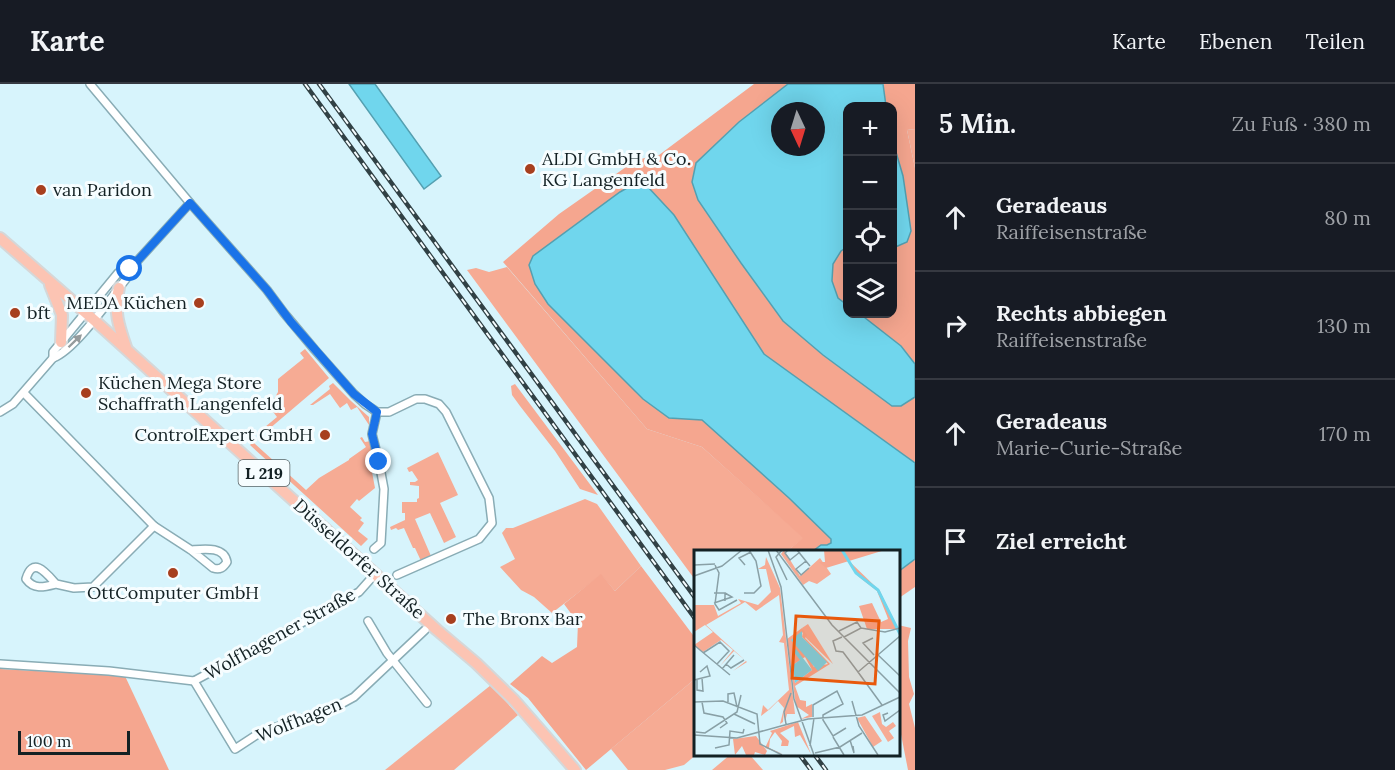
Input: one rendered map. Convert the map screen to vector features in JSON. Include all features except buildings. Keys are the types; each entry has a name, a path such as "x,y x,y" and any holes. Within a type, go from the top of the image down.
{"main road":[{"name":"Düsseldorfer Straße","path":"0,238 476,663 514,700 574,770"},
{"path":"47,279 62,315 61,342"},
{"path":"119,288 116,312 128,351"}],"street":[{"path":"90,84 354,394 377,412 389,412 416,399 425,399 442,407 489,498 492,522 479,539 397,575"},
{"path":"53,358 53,352 61,342 119,288 130,269 190,203"},
{"path":"0,412 13,404 53,358 60,355 83,332 89,316 118,273 130,269"},
{"path":"24,393 154,526 191,550 213,568 224,567 227,562 222,552 206,549 191,550"},
{"path":"375,549 381,543 384,489 372,434 377,412"},
{"path":"56,584 74,588 93,587 154,526"},
{"name":"Wolfhagener Straße","path":"0,663 109,671 194,681 359,592 375,574"},
{"path":"368,621 387,653 427,703"},
{"name":"Wolfhagen","path":"194,681 235,749 261,732 332,709 354,697 425,630"}],"shaded area":[{"path":"754,84 788,84 739,122 696,163 692,182 698,200 783,321 859,382 901,406 915,397 915,463 764,354 674,216 535,284 548,304 643,399 669,418 702,420 789,498 831,539 832,543 821,545 814,550 788,550 803,538 702,447 647,429 503,262 559,214 636,160 659,155"},
{"path":"883,84 915,84 915,129 907,130 915,168 915,364 901,346 865,318 897,318 897,246 907,242 911,231 903,176 897,156 897,102 885,102"},
{"path":"915,129 915,168 907,130"},
{"path":"843,250 843,302 838,298 832,281 833,264"},
{"path":"507,267 647,429 702,447 804,538 788,550 694,550 694,578 467,270 476,268 489,272"},
{"path":"305,349 329,378 262,435 259,432 277,417 271,409 276,404 273,401 278,392 278,379 304,358 300,353"},
{"path":"333,383 369,417 369,425 357,407 351,410 347,403 340,408 330,394 310,405 330,389 329,386"},
{"path":"515,384 598,495 580,489 555,451 512,395 511,386"},
{"path":"362,437 365,442 371,441 374,453 369,456 375,488 359,501 357,499 350,507 364,523 358,531 368,539 361,546 250,445 253,442 306,490 319,478 366,447 360,438"},
{"path":"438,452 458,495 440,503 456,537 444,543 430,513 415,519 431,556 421,561 404,528 391,530 390,527 405,520 405,513 402,513 402,502 417,502 419,498 419,486 410,485 410,482 418,480 407,468"},
{"path":"585,499 597,504 641,566 615,591 601,575 552,613 534,597 521,590 500,567 515,559 502,533 506,528 513,528"},
{"path":"915,559 915,587 900,597 900,570"},
{"path":"641,566 694,636 694,680 586,770 528,698 510,684 542,656 552,663 577,647 578,623 564,604 601,574 615,591"},
{"path":"900,625 911,628 908,641 909,677 914,694 909,704 915,728 915,770 908,770 900,729"},
{"path":"0,669 125,676 169,770 0,770"},
{"path":"694,680 694,755 696,755 684,765 665,770 628,770 611,749"},
{"path":"491,685 518,715 454,770 385,770"},
{"path":"730,755 750,755 763,770 712,770"}],"water":[{"path":"349,84 375,84 441,176 424,189"},
{"path":"788,84 883,84 885,102 843,102 843,250 833,264 832,281 838,298 843,302 843,318 865,318 901,346 915,364 915,397 901,406 892,406 823,355 783,321 698,200 692,182 696,163 739,122"},
{"path":"897,156 903,176 911,231 907,242 897,246"},
{"path":"634,184 647,186 674,215 764,354 915,463 915,559 900,570 900,550 814,550 821,545 831,543 831,539 789,498 702,420 669,418 643,399 548,304 535,284 529,265 533,256"}],"railway":[{"path":"305,84 694,617"},
{"path":"319,84 694,596"},
{"path":"800,755 811,770"},
{"path":"815,755 826,770"}],"place":[{"name":"ALDI GmbH & Co. KG Langenfeld","path":"530,169"},
{"name":"van Paridon","path":"41,190"},
{"name":"MEDA Küchen","path":"199,303"},
{"name":"bft","path":"15,313"},
{"name":"Küchen Mega Store Schaffrath Langenfeld","path":"86,393"},
{"name":"ControlExpert GmbH","path":"325,435"},
{"name":"OttComputer GmbH","path":"173,573"},
{"name":"The Bronx Bar","path":"451,619"}],"route":[{"path":"130,269 190,203 354,394 377,412 372,434 379,462"}]}
